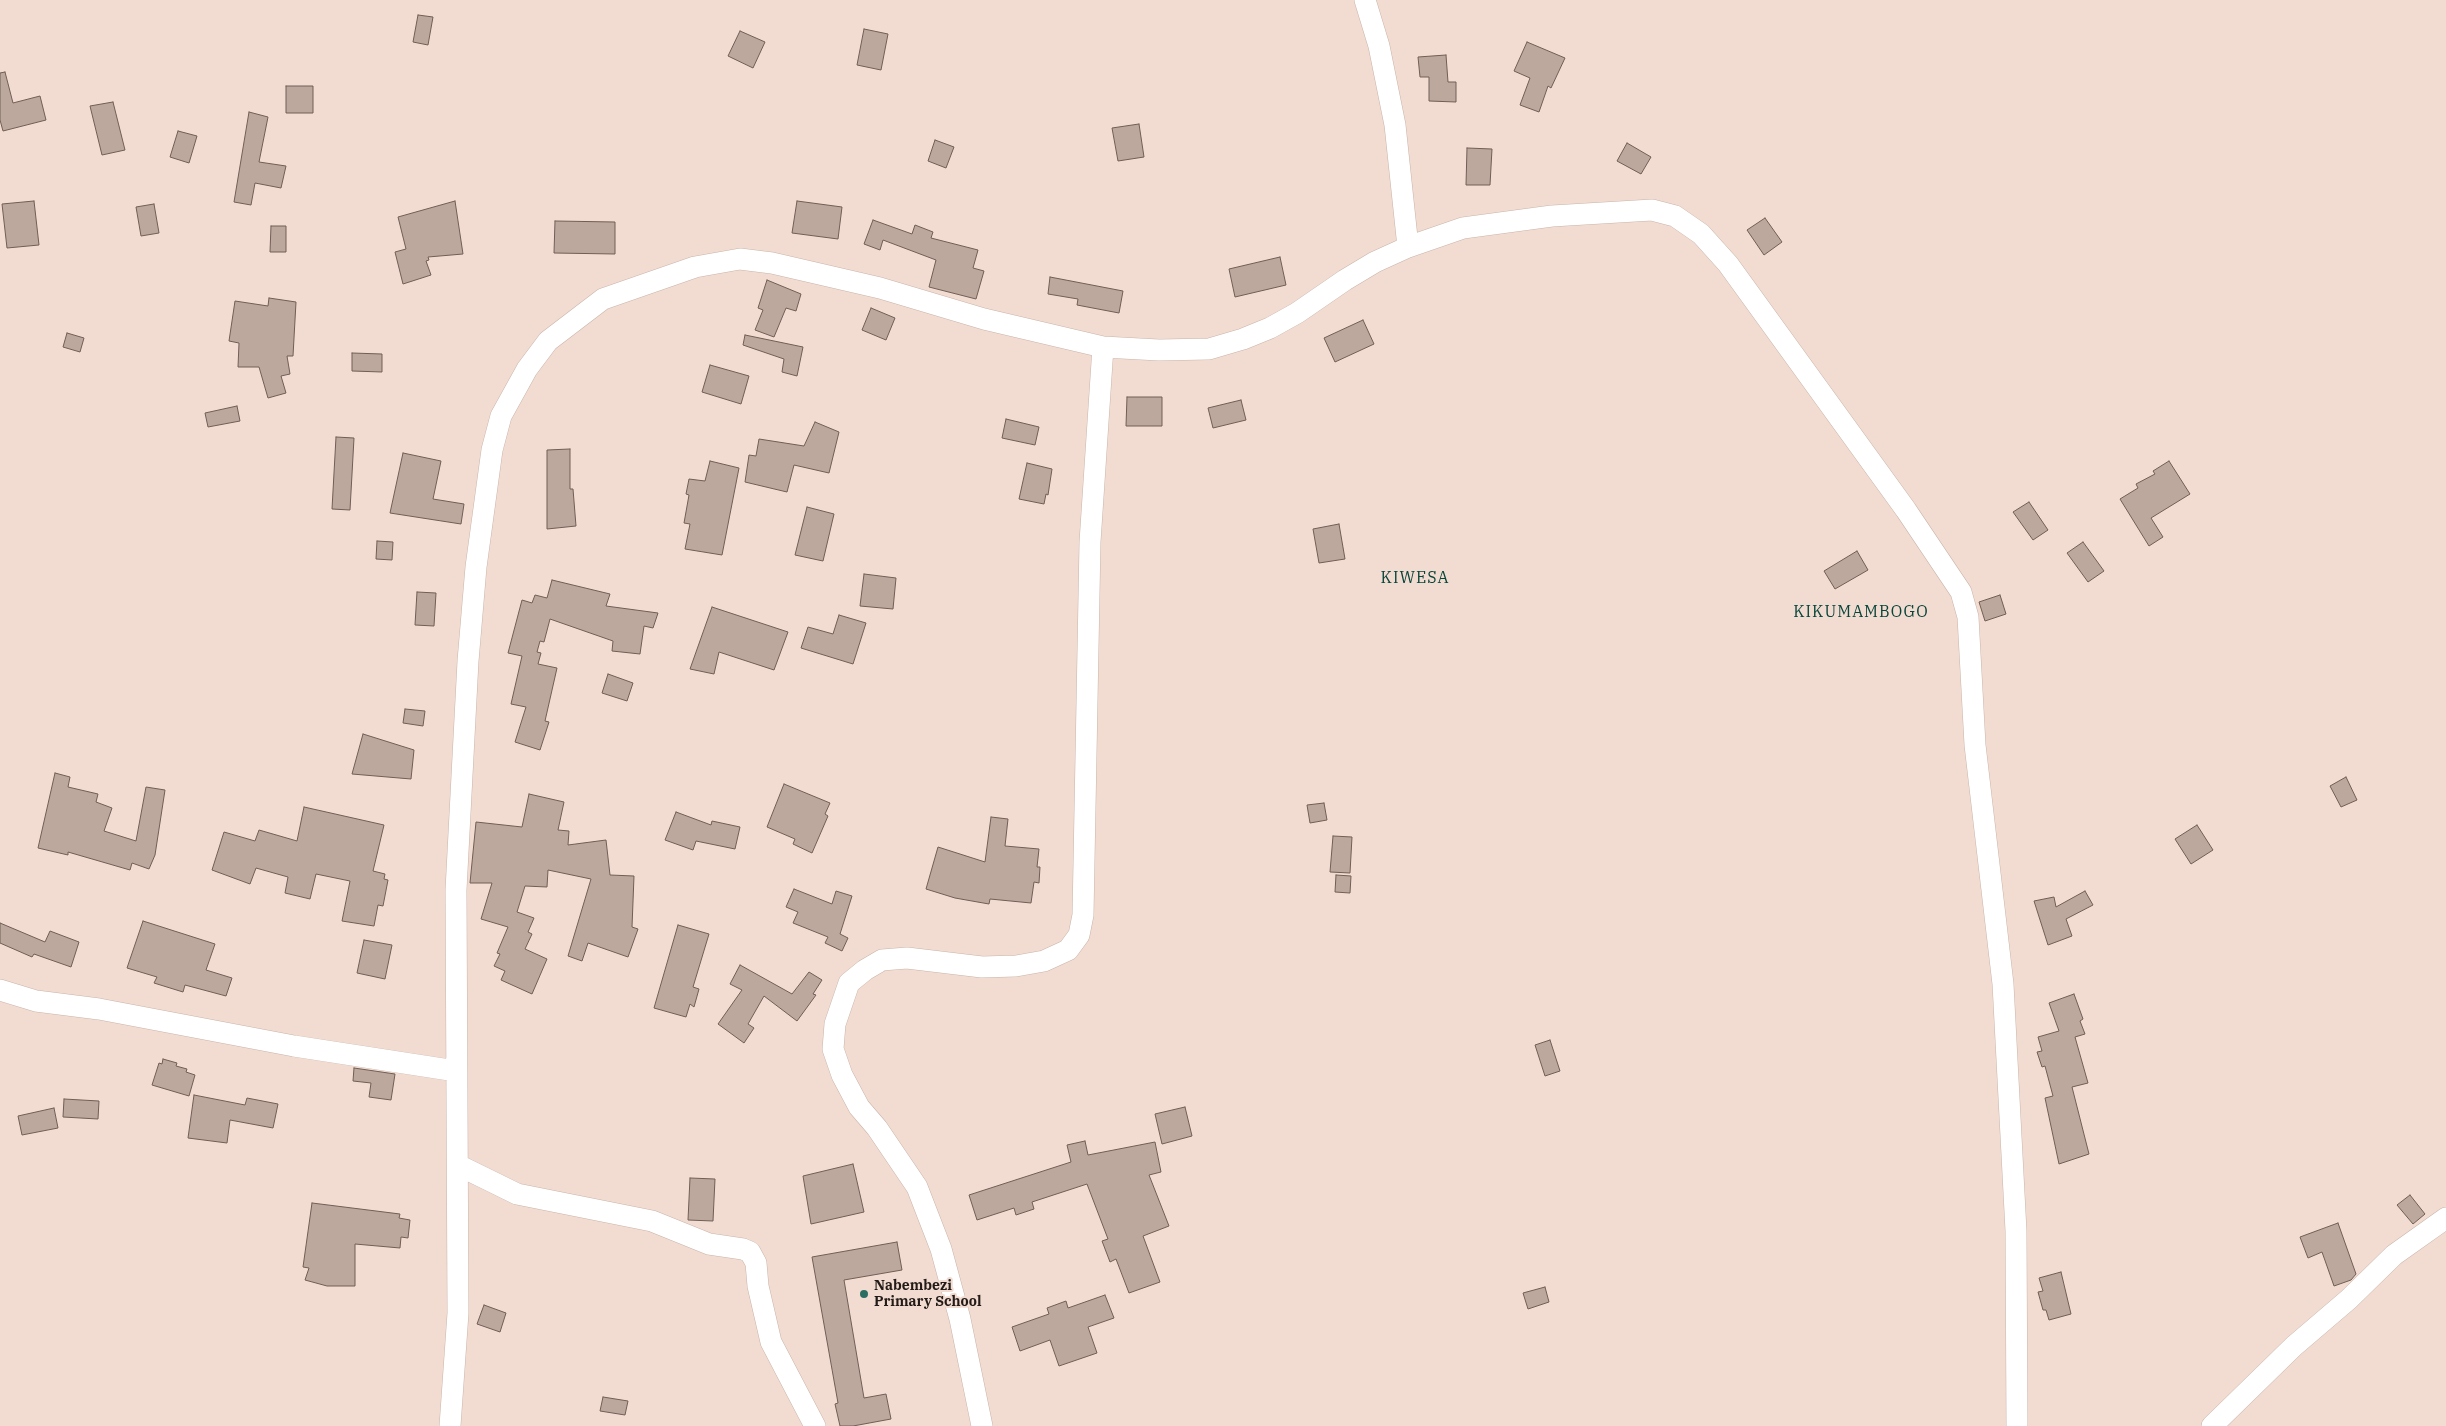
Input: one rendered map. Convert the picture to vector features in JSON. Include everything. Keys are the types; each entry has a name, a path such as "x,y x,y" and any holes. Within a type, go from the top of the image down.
{"street":[{"path":"1366,0 1379,46 1395,125 1408,247"},
{"path":"450,1426 458,1313 456,890 468,662 476,567 492,450 501,416 527,369 548,341 603,299 696,267 740,259 772,263 880,288 984,319 1103,347 1159,350 1208,349 1243,339 1297,313 1345,280 1408,247 1463,228 1552,216 1652,210 1675,216 1701,234 1728,264 1906,510 1961,592 1968,618 1975,744 2003,984 2016,1231 2017,1426"},
{"path":"982,1426 960,1319 941,1249 917,1187 877,1128 859,1107 842,1075 834,1049 835,1024 849,983 882,960 907,958 982,967 1016,966 1044,961 1068,950 1079,935 1083,916 1090,542 1103,347"},
{"path":"0,990 36,1001 99,1009 294,1046 456,1071"},
{"path":"458,1165 517,1194 652,1221 709,1244 743,1248 750,1252 756,1263 758,1286 771,1342 815,1426"},
{"path":"2212,1426 2294,1346 2349,1299 2394,1255 2446,1218"}],"building":[{"path":"418,15 433,17 428,45 413,42"},
{"path":"864,29 888,34 881,70 857,65"},
{"path":"740,31 765,42 753,68 728,56"},
{"path":"1527,42 1565,58 1551,88 1548,86 1539,112 1520,105 1530,78 1514,71"},
{"path":"1446,55 1448,82 1456,82 1456,102 1429,101 1429,77 1420,77 1418,57"},
{"path":"5,72 13,103 40,96 46,120 3,131 0,120 0,73"},
{"path":"286,86 313,86 313,113 286,113"},
{"path":"113,102 125,150 102,155 90,106"},
{"path":"249,112 268,117 259,162 286,166 281,188 255,183 251,205 234,202"},
{"path":"1139,124 1144,157 1118,161 1112,128"},
{"path":"178,131 197,136 189,163 170,157"},
{"path":"935,140 954,147 946,168 928,161"},
{"path":"1627,143 1651,157 1641,174 1617,161"},
{"path":"1467,148 1492,149 1490,185 1466,185"},
{"path":"34,201 39,245 7,248 2,204"},
{"path":"455,201 463,254 428,257 429,260 426,261 431,275 403,284 395,252 406,249 398,217"},
{"path":"797,201 842,207 838,239 792,233"},
{"path":"154,204 159,233 141,236 136,207"},
{"path":"1765,218 1782,242 1764,255 1747,230"},
{"path":"873,220 912,234 915,225 933,232 931,238 978,250 973,268 984,271 976,299 929,287 936,260 883,240 880,250 864,244"},
{"path":"555,221 615,222 615,254 554,253"},
{"path":"271,226 286,226 286,252 270,252"},
{"path":"1280,257 1286,285 1235,297 1229,269"},
{"path":"1050,277 1123,291 1119,313 1077,305 1078,299 1048,294"},
{"path":"767,280 801,294 796,311 786,308 774,337 755,330 763,310 758,308"},
{"path":"269,298 296,302 293,356 287,356 290,374 281,376 286,393 268,398 259,367 238,367 239,343 229,341 235,301 268,306"},
{"path":"871,308 895,318 886,340 862,330"},
{"path":"1363,320 1374,344 1335,362 1324,338"},
{"path":"67,333 84,338 80,352 63,347"},
{"path":"745,335 803,347 797,376 782,372 784,359 743,345"},
{"path":"352,353 382,354 382,372 352,371"},
{"path":"710,365 749,376 741,404 702,392"},
{"path":"1127,397 1162,397 1162,426 1126,426"},
{"path":"1241,400 1246,420 1213,428 1208,408"},
{"path":"237,406 240,421 208,427 205,413"},
{"path":"1006,419 1039,427 1035,445 1002,438"},
{"path":"815,422 839,432 829,473 794,465 787,492 745,482 749,455 756,456 759,439 804,446"},
{"path":"336,437 354,438 350,510 332,509"},
{"path":"570,449 570,489 573,489 576,526 547,529 547,450"},
{"path":"403,453 441,461 433,499 464,504 461,524 390,513"},
{"path":"710,461 739,468 722,555 685,549 690,524 684,523 689,495 686,494 689,479 705,481"},
{"path":"2169,461 2190,494 2151,518 2163,537 2149,546 2120,499 2138,488 2136,484 2155,474 2153,471"},
{"path":"1027,463 1052,469 1048,495 1046,494 1044,504 1019,499"},
{"path":"2029,502 2048,530 2033,540 2013,512"},
{"path":"807,507 834,514 823,561 795,555"},
{"path":"1339,524 1345,559 1319,563 1313,529"},
{"path":"377,541 393,542 392,560 376,559"},
{"path":"2083,542 2104,571 2088,582 2067,553"},
{"path":"1857,551 1868,570 1835,589 1824,571"},
{"path":"864,574 896,578 893,609 860,606"},
{"path":"552,580 610,594 606,606 658,613 653,628 644,626 640,654 612,651 613,641 550,619 544,642 540,641 537,652 541,653 538,664 557,668 545,721 549,722 540,750 515,742 526,707 511,704 522,656 508,653 522,600 532,603 535,595 547,598"},
{"path":"417,592 436,593 434,626 415,625"},
{"path":"2000,595 2006,614 1985,621 1979,602"},
{"path":"712,607 788,632 774,670 719,652 714,674 690,669"},
{"path":"839,615 866,623 853,664 801,648 808,627 833,634"},
{"path":"608,674 633,683 627,701 602,693"},
{"path":"405,709 425,711 423,726 403,723"},
{"path":"363,734 414,750 411,779 352,774"},
{"path":"55,773 70,777 68,787 98,794 96,802 112,808 104,831 136,841 146,787 165,790 155,855 149,869 132,863 130,870 68,852 68,855 38,848"},
{"path":"2346,777 2357,800 2341,807 2330,786"},
{"path":"784,784 830,803 825,814 828,816 812,853 793,844 795,839 767,827"},
{"path":"529,794 564,802 558,830 569,831 568,845 606,840 610,875 634,876 632,927 638,929 628,957 588,943 582,961 568,956 591,879 548,870 547,887 525,886 517,912 534,918 528,932 532,934 525,949 547,959 532,994 501,980 505,971 494,966 500,954 497,953 508,927 481,919 492,883 470,883 476,822 522,827"},
{"path":"1324,803 1327,820 1310,823 1307,805"},
{"path":"304,807 384,825 373,871 385,874 384,879 388,880 383,906 378,905 374,926 342,921 350,881 316,874 310,899 285,893 288,877 256,868 250,884 212,870 224,832 255,841 259,830 297,841"},
{"path":"676,812 711,825 712,821 740,827 735,849 696,841 693,850 665,840"},
{"path":"991,817 1008,819 1005,846 1039,849 1037,867 1040,867 1039,883 1034,882 1031,903 990,899 989,904 955,898 926,889 938,847 985,862"},
{"path":"2197,825 2213,850 2191,864 2175,839"},
{"path":"1333,836 1352,837 1350,873 1330,872"},
{"path":"1336,875 1351,876 1350,893 1335,892"},
{"path":"794,889 832,904 836,891 852,896 840,934 848,938 842,951 825,943 828,937 793,923 798,912 786,907"},
{"path":"2085,891 2093,905 2066,919 2072,936 2048,945 2034,901 2054,897 2056,907"},
{"path":"143,921 215,944 206,970 232,978 226,996 185,985 183,992 154,983 157,977 127,968"},
{"path":"0,923 45,942 50,931 79,942 71,967 34,954 32,957 0,943"},
{"path":"678,925 709,934 693,987 699,989 694,1007 690,1004 686,1017 654,1008"},
{"path":"364,940 392,945 385,979 357,973"},
{"path":"740,965 792,994 809,972 822,980 813,994 816,995 797,1021 764,996 748,1024 754,1028 744,1043 718,1024 742,990 730,984"},
{"path":"2074,994 2083,1019 2080,1021 2085,1034 2075,1037 2088,1083 2072,1087 2089,1154 2059,1164 2045,1098 2053,1096 2045,1066 2042,1067 2037,1052 2042,1051 2038,1037 2059,1031 2049,1003"},
{"path":"1550,1040 1560,1071 1545,1076 1535,1045"},
{"path":"163,1059 177,1063 176,1066 187,1069 186,1072 195,1075 189,1096 152,1085 159,1063 162,1064"},
{"path":"354,1068 395,1074 391,1100 369,1097 371,1083 353,1081"},
{"path":"194,1095 245,1105 247,1098 278,1104 273,1128 230,1120 227,1143 188,1138"},
{"path":"64,1099 99,1101 98,1119 63,1117"},
{"path":"1185,1107 1192,1136 1162,1144 1155,1114"},
{"path":"54,1108 58,1128 22,1135 18,1116"},
{"path":"1085,1141 1088,1155 1155,1142 1161,1172 1149,1175 1169,1226 1143,1236 1160,1282 1129,1293 1116,1259 1110,1262 1102,1241 1108,1239 1087,1184 1032,1202 1034,1209 1016,1215 1014,1208 977,1220 969,1195 1071,1162 1067,1145"},
{"path":"853,1164 864,1212 811,1224 803,1176"},
{"path":"690,1178 715,1179 713,1221 688,1220"},
{"path":"2410,1195 2425,1214 2413,1224 2397,1205"},
{"path":"312,1203 400,1214 399,1218 410,1220 408,1238 401,1237 400,1248 355,1244 355,1286 327,1286 305,1280 309,1268 303,1267"},
{"path":"2338,1223 2356,1274 2351,1280 2334,1286 2322,1252 2308,1258 2300,1237"},
{"path":"897,1242 902,1270 844,1280 864,1398 886,1394 891,1419 853,1426 840,1426 835,1404 838,1403 812,1257"},
{"path":"2061,1272 2071,1314 2049,1320 2046,1310 2043,1310 2038,1292 2043,1291 2039,1278"},
{"path":"1545,1287 1549,1302 1528,1309 1523,1293"},
{"path":"1105,1295 1114,1318 1088,1327 1097,1353 1059,1366 1050,1340 1020,1351 1012,1327 1049,1314 1047,1308 1066,1301 1068,1308"},
{"path":"484,1305 506,1313 500,1332 477,1324"},
{"path":"603,1397 628,1401 625,1415 600,1411"}],"place":[{"name":"Nabembezi Primary School","path":"864,1294"}],"district":[{"name":"KIWESA","path":"1415,578"},
{"name":"KIKUMAMBOGO","path":"1861,612"}]}
